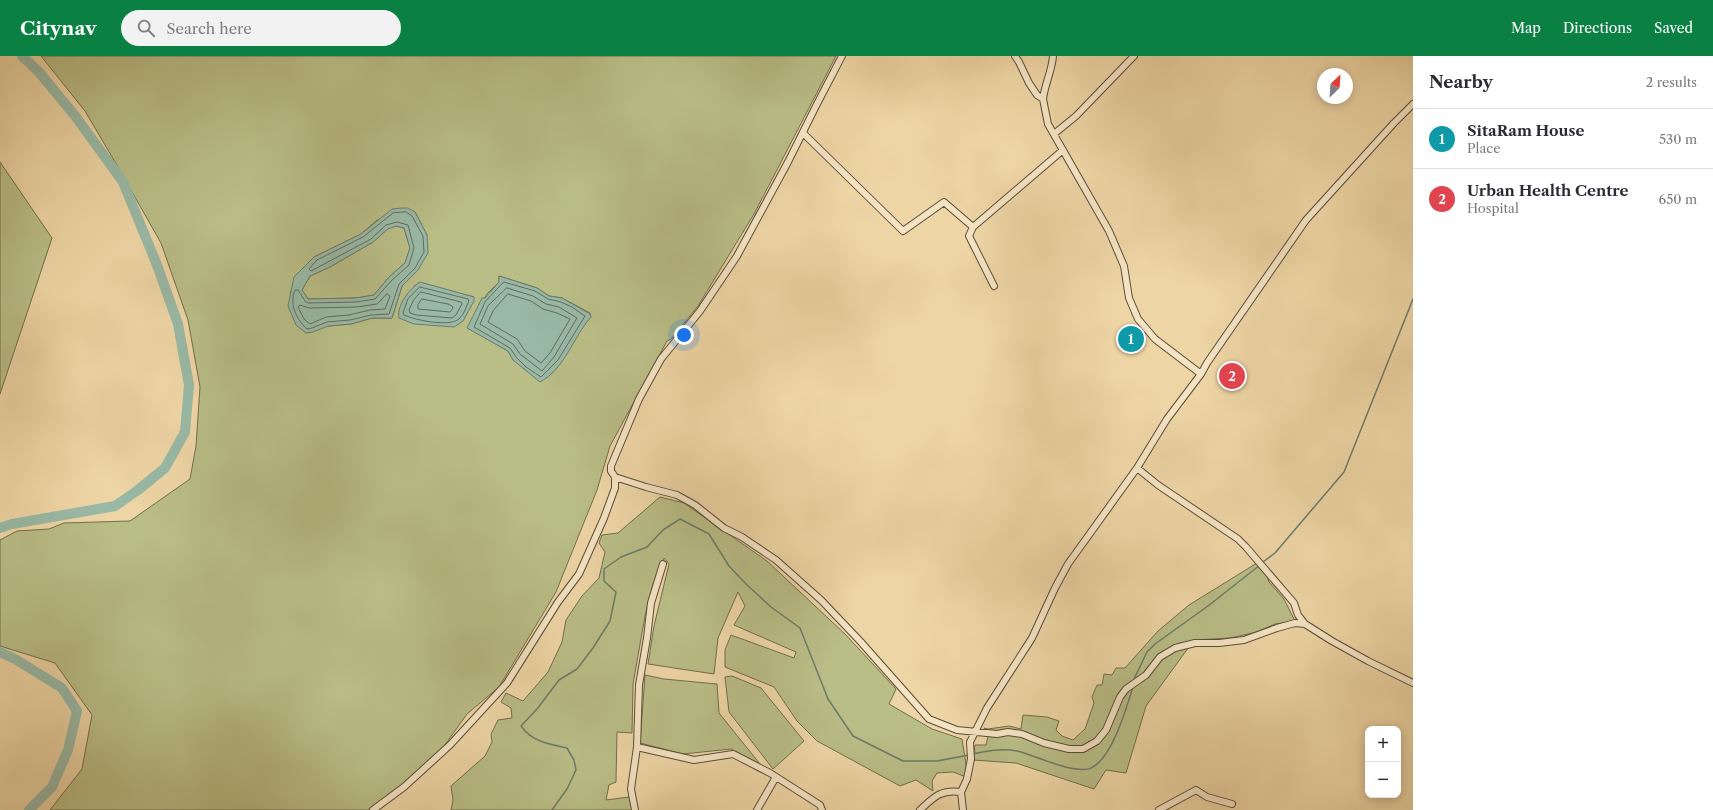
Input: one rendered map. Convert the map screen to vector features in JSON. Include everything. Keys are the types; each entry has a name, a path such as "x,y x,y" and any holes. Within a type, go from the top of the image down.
{"street":[{"path":"373,810 404,787 450,745 508,683 558,602 579,574 604,518 615,488 615,477 611,471 611,466 639,399 661,359 700,311 737,256 788,162 842,56"},
{"path":"1014,56 1019,62 1029,83 1037,95 1043,99"},
{"path":"1053,56 1052,66 1045,84 1043,99 1048,124 1109,231 1124,266 1129,298 1138,319 1155,339 1201,374"},
{"path":"1054,134 1076,116 1134,56"},
{"path":"963,810 961,792 967,779 971,759 970,742 987,708 1032,638 1054,588 1068,564 1137,468 1167,419 1201,374 1207,363 1306,220 1413,104"},
{"path":"803,133 903,231 944,202 973,227"},
{"path":"994,286 970,236 973,227 1063,150"},
{"path":"1137,468 1158,485 1238,539 1259,561 1294,603 1298,615 1305,624 1356,654 1413,683"},
{"path":"615,477 677,495 695,505 724,528 742,537 776,560 826,606 929,719 957,730 997,734 1008,732 1022,734 1044,743 1070,749 1083,749 1097,741 1106,730 1120,697 1126,689 1146,675 1160,657 1175,648 1195,643 1219,643 1244,640 1295,623 1305,624"},
{"path":"635,810 631,789 637,747 639,685 646,645 651,602 663,564"},
{"path":"637,747 694,760 733,754 776,777 820,805 822,810"},
{"path":"757,810 776,777"},
{"path":"1159,810 1196,790 1208,797 1232,804"},
{"path":"920,810 941,792 961,792"}],"green space":[{"path":"41,56 836,56 754,214 698,306 671,339 667,341 610,446 597,490 556,592 499,687 467,714 442,749 404,784 368,810 50,810 82,769 92,715 55,663 0,646 0,540 17,531 49,529 64,523 130,521 190,479 196,446 200,387 188,320 161,243 85,111","holes":["415,212 427,235 418,270 402,286 392,318 372,318 351,324 328,326 290,293 306,265 314,257 361,234 377,220","499,276 537,288 549,296 562,298 590,313 591,317 586,322 513,360 508,351 468,328 487,294 499,282","420,283 474,297 414,286"]},
{"path":"0,162 52,238 0,394"},
{"path":"396,226 404,228 410,248 405,263 389,277 374,295 356,298 308,299 302,290 310,276 330,267 373,242 388,228"},
{"path":"660,497 684,503 767,561 845,634 896,689 889,704 932,729 962,739 966,764 966,777 953,772 937,773 932,781 933,791 916,780 900,786 817,741 797,721 774,687 725,667 725,650 731,635 794,658 796,652 734,625 745,606 738,592 718,638 714,674 648,664 654,626 669,564 664,558 653,584 645,616 633,684 632,733 617,732 616,782 609,785 606,800 629,797 632,810 451,810 453,800 451,786 485,756 492,742 491,734 498,720 512,718 511,708 501,702 506,693 523,701 548,672 562,642 566,620 582,596 599,578 605,552 599,543 602,535 618,533"},
{"path":"1257,563 1265,570 1269,582 1284,599 1295,621 1275,624 1257,632 1230,638 1194,640 1146,706 1126,773 1106,770 1094,789 1016,763 973,760 975,745 986,745 988,736 984,728 988,729 1009,726 1021,729 1023,715 1047,717 1059,721 1056,730 1062,736 1073,740 1085,729 1094,703 1092,697 1097,685 1102,685 1104,674 1112,675 1116,668 1125,668 1158,631 1189,605"},
{"path":"645,675 664,679 717,684 719,713 760,764 731,749 683,754 640,743"},
{"path":"732,676 761,688 804,741 773,769 729,712 725,677"}],"water":[{"path":"408,208 415,212 427,235 428,253 418,270 402,286 392,318 372,318 351,324 328,326 306,333 296,325 288,306 294,277 314,257 361,234 392,209","holes":["396,226 404,228 410,248 405,263 389,277 374,295 356,298 308,299 302,290 310,276 330,267 373,242 388,229"]},
{"path":"499,276 537,288 549,296 562,298 590,314 591,317 562,361 549,376 540,382 513,360 508,351 467,328 482,298 485,298 499,282"},
{"path":"420,282 474,297 474,301 463,321 454,327 414,324 399,318 402,303 412,288"}],"waterway":[{"path":"0,528 12,524 115,506 138,490 165,468 185,432 189,385 178,324 157,265 123,182 76,117 39,72 22,56"},
{"path":"1263,562 1275,553 1344,472 1413,299"},
{"path":"552,810 567,789 576,770 574,760 567,748 541,742 530,736 521,726 537,709 559,680 577,669 593,648 610,621 616,592 604,581 604,569 621,557 647,547 663,530 680,519 709,534 729,566 746,584 771,607 800,628 828,699 853,736 903,761 937,761 969,755"},
{"path":"1134,679 1147,652 1155,644 1208,606 1260,565"},
{"path":"0,652 15,659 62,688 77,711 68,750 52,787 29,810"},
{"path":"972,754 994,750 1011,750 1067,767 1077,769 1093,767 1107,753 1113,742 1123,719 1133,687"}],"place":[{"name":"SitaRam House","path":"1131,339"},
{"name":"Urban Health Centre","path":"1232,376"}]}
